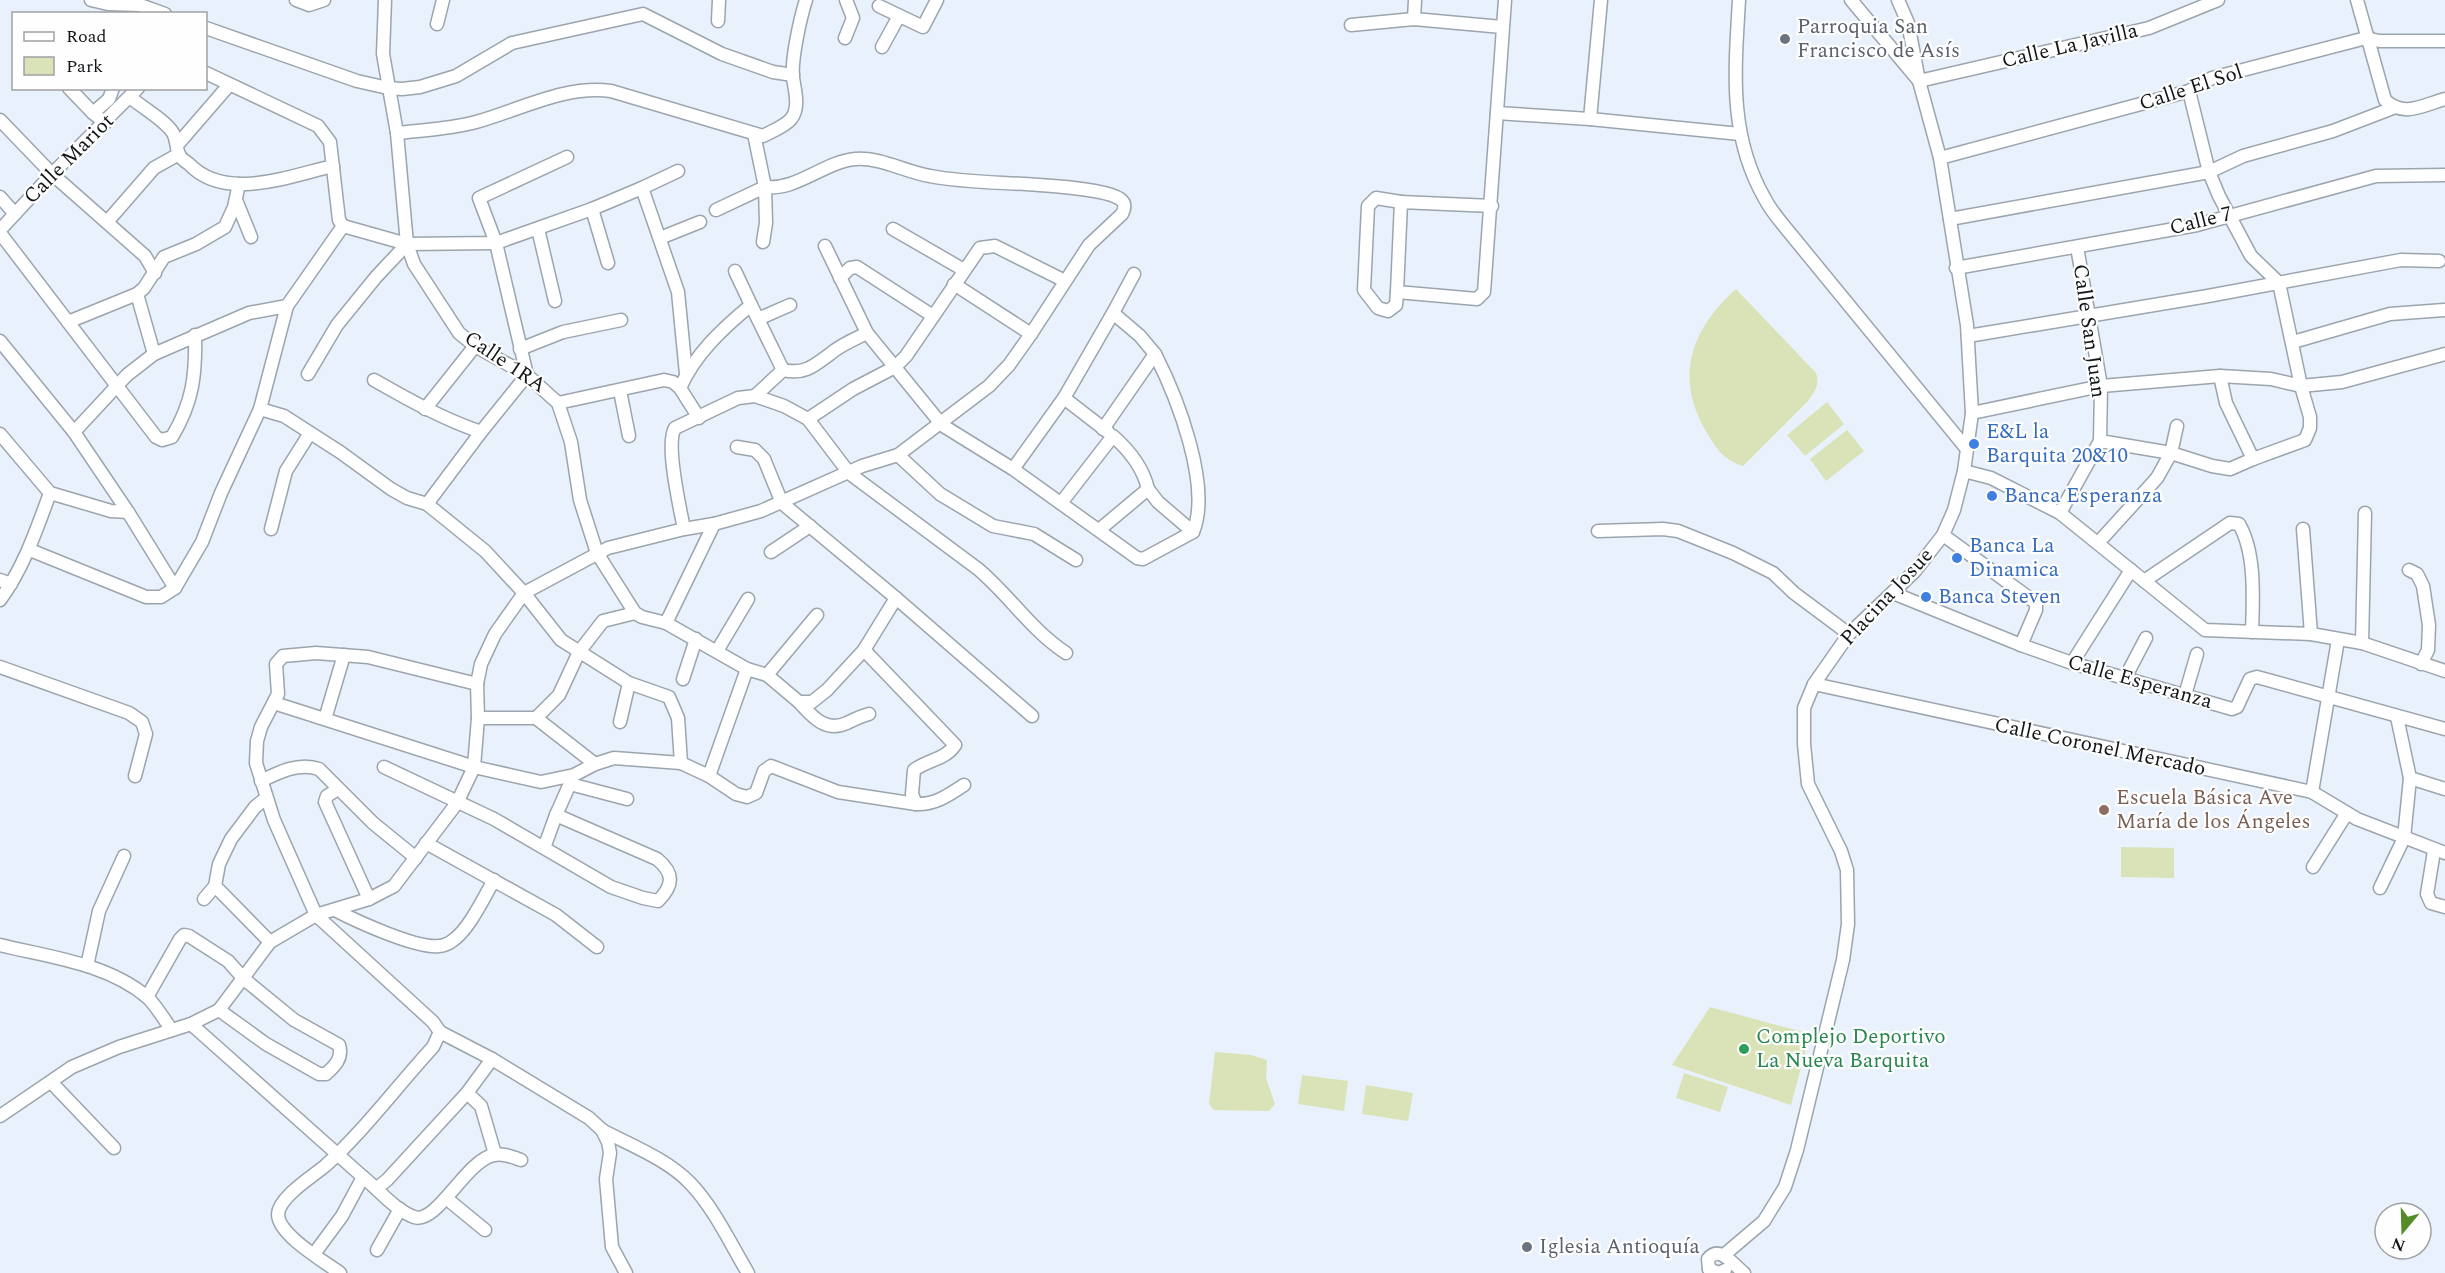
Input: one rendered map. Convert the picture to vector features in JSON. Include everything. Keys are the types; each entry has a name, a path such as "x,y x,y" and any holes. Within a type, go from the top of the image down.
{"street":[{"path":"91,0 108,4 141,6 159,12"},
{"path":"296,0 309,5 324,0"},
{"name":"Calle 1RA","path":"385,0 383,54 397,133 407,244 414,264 459,333 475,346 527,375 558,403 570,442 580,500 597,553 635,613"},
{"path":"437,24 443,0"},
{"path":"718,21 719,0"},
{"path":"397,133 474,123 565,93 600,90 611,91 763,136 783,126 792,118 797,100 793,75 806,0"},
{"path":"845,38 853,18 846,0"},
{"path":"879,6 923,27 937,0"},
{"path":"1414,19 1415,0"},
{"path":"1398,292 1480,297 1485,287 1505,0"},
{"path":"1590,119 1601,0"},
{"path":"1738,0 1734,87 1740,134 1765,200 1966,448"},
{"path":"1851,0 1919,81"},
{"name":"Calle La Javilla","path":"1919,81 2149,28 2218,0"},
{"path":"2357,0 2385,100 2393,108 2403,111 2445,99"},
{"name":"Placina Josue","path":"1708,1271 1707,1264 1710,1256 1715,1253 1726,1265 1764,1221 1785,1187 1797,1150 1843,960 1848,924 1847,870 1841,851 1808,784 1804,744 1804,708 1815,684 1849,634 1915,571 1943,535 1954,510 1964,471 1972,413 1968,336 1940,158 1919,81 1908,23 1901,1"},
{"path":"207,28 357,81 402,89 432,84 456,76 512,43 635,14 650,16 722,54 773,72 793,75"},
{"path":"882,47 899,16"},
{"path":"1351,25 1414,19 1502,27"},
{"name":"Calle El Sol","path":"1940,158 2189,91 2212,78 2366,38 2379,41 2445,41"},
{"path":"207,74 318,126 329,138 336,214 343,226 407,244 496,243 592,209 678,171"},
{"path":"108,222 154,168 178,149 229,85"},
{"path":"71,90 105,123"},
{"path":"93,113 109,99 113,90"},
{"path":"2100,441 2171,453 2212,466 2230,469 2305,440 2310,428 2310,417 2279,284 2251,256 2229,215 2209,172 2189,91"},
{"path":"135,93 170,129 178,149 198,174 207,179 238,184 333,166"},
{"name":"Calle Mariot","path":"0,232 52,174 135,93"},
{"path":"1950,219 2209,172 2243,156 2333,131 2393,108"},
{"path":"1497,113 1590,119 1740,134"},
{"path":"0,120 52,174 147,258 155,273"},
{"path":"754,134 765,187 766,224 763,242"},
{"path":"428,504 527,375 496,243 479,198 567,158"},
{"path":"0,1116 72,1067 119,1047 191,1024 219,1010 270,942 316,915 369,899 394,886 457,803 474,767 478,717 477,684 481,664 495,634 524,593 597,553 638,539 714,524 782,503 862,465 898,455 942,425 989,386 1008,365 1089,245 1122,214 1124,204 1118,198 1056,186 935,177 878,161 856,159 835,163 790,184 773,188 765,187 716,210"},
{"name":"Calle 7","path":"1956,268 2197,225 2376,176 2445,175"},
{"path":"68,322 136,294 144,288 166,256 220,232 228,222 236,200 238,184"},
{"path":"642,188 678,292 686,374"},
{"path":"0,197 15,213"},
{"path":"1401,201 1398,292 1396,305 1388,311 1378,308 1364,290 1368,206 1376,198 1492,206"},
{"path":"236,200 251,237"},
{"path":"592,209 608,263"},
{"path":"660,238 700,222"},
{"path":"30,550 146,597 161,597 175,588 204,537 221,493 260,409 287,306 343,226"},
{"path":"893,228 964,270"},
{"path":"538,229 555,301"},
{"path":"0,232 156,437 167,440 172,437 192,391 196,368 195,336"},
{"path":"308,374 337,325 376,277 407,244"},
{"path":"825,246 867,333 942,425 1013,469 1137,558 1143,559 1193,532 1200,501 1191,451 1173,389 1155,354 1140,336 1113,313"},
{"path":"808,419 853,389 895,367 980,248 995,246 1065,281"},
{"name":"Calle San Juan","path":"2060,513 2100,441 2101,386 2077,247"},
{"path":"1968,336 2279,284 2401,260 2439,261"},
{"path":"840,278 850,268 857,267 933,316"},
{"path":"735,271 783,370"},
{"path":"1013,469 1064,398 1134,274"},
{"path":"954,284 1031,334"},
{"path":"136,294 154,354"},
{"path":"680,388 686,374 718,333 751,305"},
{"path":"758,319 790,305"},
{"path":"74,432 117,386 154,354 249,313 287,306"},
{"path":"2293,342 2379,316 2444,310"},
{"path":"520,349 562,332 621,320"},
{"path":"783,370 792,372 809,370 830,353 867,333"},
{"path":"0,341 74,432 128,512 175,588"},
{"path":"425,409 475,346"},
{"path":"1061,503 1108,432 1155,354"},
{"path":"1972,413 2101,386 2220,376 2271,380 2301,386 2342,382 2445,354"},
{"path":"755,396 783,370"},
{"path":"2220,376 2226,403 2253,459"},
{"path":"374,380 425,409 481,432"},
{"path":"558,403 664,380 673,382 680,388 699,418"},
{"path":"620,391 628,436"},
{"path":"684,529 674,474 672,433 675,428 738,398 755,396 772,401 808,419 849,473 996,583 1036,630 1066,653"},
{"path":"1064,398 1129,450 1141,469 1148,489 1158,502 1193,532"},
{"path":"260,409 284,416 348,457 391,489 407,498 428,504 485,551 524,593 557,637 629,683 664,694 672,702 678,718 681,763"},
{"path":"2098,543 2157,478 2171,453 2176,426"},
{"path":"271,529 286,471 310,433"},
{"path":"0,435 50,493 105,510 128,512"},
{"path":"737,447 755,450 764,459 782,503 1032,716"},
{"path":"898,455 940,494 993,526 1034,534 1076,560"},
{"path":"1964,471 1990,478 2060,513 2205,630 2311,634 2362,643 2445,671"},
{"path":"1099,530 1148,489"},
{"path":"0,600 6,582 30,550 50,493"},
{"path":"2362,643 2365,513"},
{"path":"666,622 714,524"},
{"path":"2144,581 2229,524 2239,524 2244,533 2253,585 2252,632"},
{"path":"771,552 810,526"},
{"path":"1598,531 1663,529 1678,531 1733,553 1773,573 1794,593 1849,634"},
{"path":"2303,529 2311,634"},
{"path":"1943,535 2036,603 2036,610 2021,645"},
{"path":"2072,663 2131,570"},
{"path":"2409,570 2417,574 2423,586 2427,615 2428,650 2421,664"},
{"name":"Calle Esperanza","path":"1893,593 2021,645 2072,663 2235,709 2250,679 2257,677 2445,729"},
{"path":"799,702 812,702 827,690 864,650 896,598"},
{"path":"717,651 748,599"},
{"path":"536,718 558,695 579,652 604,620 635,613 642,618 666,622 747,669 767,675 799,702 819,723 830,727 869,714"},
{"path":"767,675 818,615"},
{"path":"2125,678 2146,638"},
{"path":"683,679 696,639"},
{"path":"2312,792 2338,640"},
{"path":"864,650 955,745 949,754 923,763 914,770 912,794 916,804"},
{"path":"477,684 368,657 316,653 283,656 276,664 278,694 261,727 257,741 256,763 266,798 316,915 433,1022 440,1032 492,1059 589,1118 602,1130 670,1167 689,1181 704,1200 748,1273"},
{"path":"2186,695 2197,654"},
{"path":"326,719 344,655"},
{"path":"0,667 129,713 142,722 146,734 135,776"},
{"path":"708,776 747,669"},
{"path":"620,722 629,683"},
{"name":"Calle Coronel Mercado","path":"1815,684 2312,792 2347,813 2440,852"},
{"path":"274,703 474,767 541,782 572,779 627,799"},
{"path":"478,717 536,718 595,764"},
{"path":"2380,888 2404,838 2410,778 2397,717"},
{"path":"544,848 572,779 595,764 614,758 681,763 708,776 736,794 747,797 756,793 764,771 771,766 838,792 916,804 937,801 964,786"},
{"path":"261,781 309,765 319,769 377,828 416,858"},
{"path":"384,767 494,819 611,887 658,901 666,893 670,880 668,868 657,859 556,815"},
{"path":"2410,778 2445,789"},
{"path":"338,789 327,796 325,802 369,899"},
{"path":"204,899 215,886 219,864 231,839 255,807 266,798"},
{"path":"2313,867 2347,813"},
{"path":"426,843 556,915 597,947"},
{"path":"2440,852 2427,894 2432,903 2445,907"},
{"path":"87,966 99,911 124,856"},
{"path":"334,910 388,933 440,946 453,940 467,927 495,880"},
{"path":"215,886 270,942"},
{"path":"147,998 184,935 189,936 228,961 244,979 294,1020 339,1045 341,1051 337,1063 326,1074 319,1074 266,1044 219,1010"},
{"path":"0,945 87,966 117,979 147,998 172,1030"},
{"path":"191,1024 400,1209 420,1218 427,1216 446,1198 479,1160 495,1154 506,1154 521,1160"},
{"path":"340,1273 295,1241 280,1221 278,1214 284,1200 338,1154 434,1047 440,1032"},
{"path":"377,1188 387,1180 466,1093 492,1059"},
{"path":"51,1082 114,1148"},
{"path":"466,1093 481,1106 495,1154"},
{"path":"602,1130 610,1153 606,1179 612,1247 626,1273"},
{"path":"314,1254 342,1216 363,1177"},
{"path":"446,1198 485,1230"},
{"path":"377,1250 400,1209"},
{"path":"1708,1271 1719,1273 1726,1265 1744,1273"}],"green space":[{"path":"1736,289 1816,373 1817,381 1815,391 1808,401 1743,466 1722,454 1707,433 1697,413 1691,393 1690,375 1692,356 1707,321"},
{"path":"1827,402 1844,424 1805,456 1787,435"},
{"path":"1847,430 1864,451 1826,481 1810,459"},
{"path":"2121,847 2174,848 2174,878 2121,877"},
{"name":"Complejo Deportivo La Nueva Barquita","path":"1710,1007 1810,1034 1791,1105 1672,1065"},
{"path":"1215,1052 1251,1055 1267,1060 1266,1078 1275,1104 1269,1111 1214,1110 1209,1104"},
{"path":"1684,1073 1728,1087 1720,1112 1676,1098"},
{"path":"1302,1075 1348,1081 1344,1111 1298,1104"},
{"path":"1366,1085 1413,1093 1408,1121 1362,1114"}],"place":[{"name":"Parroquia San Francisco de Asís","path":"1785,39"},
{"name":"E&L la Barquita 20&10","path":"1974,444"},
{"name":"Banca Esperanza","path":"1992,496"},
{"name":"Banca La Dinamica","path":"1957,558"},
{"name":"Banca Steven","path":"1926,597"},
{"name":"Escuela Básica Ave María de los Ángeles","path":"2104,810"},
{"name":"Complejo Deportivo La Nueva Barquita","path":"1744,1049"},
{"name":"Iglesia Antioquía","path":"1527,1247"}]}
